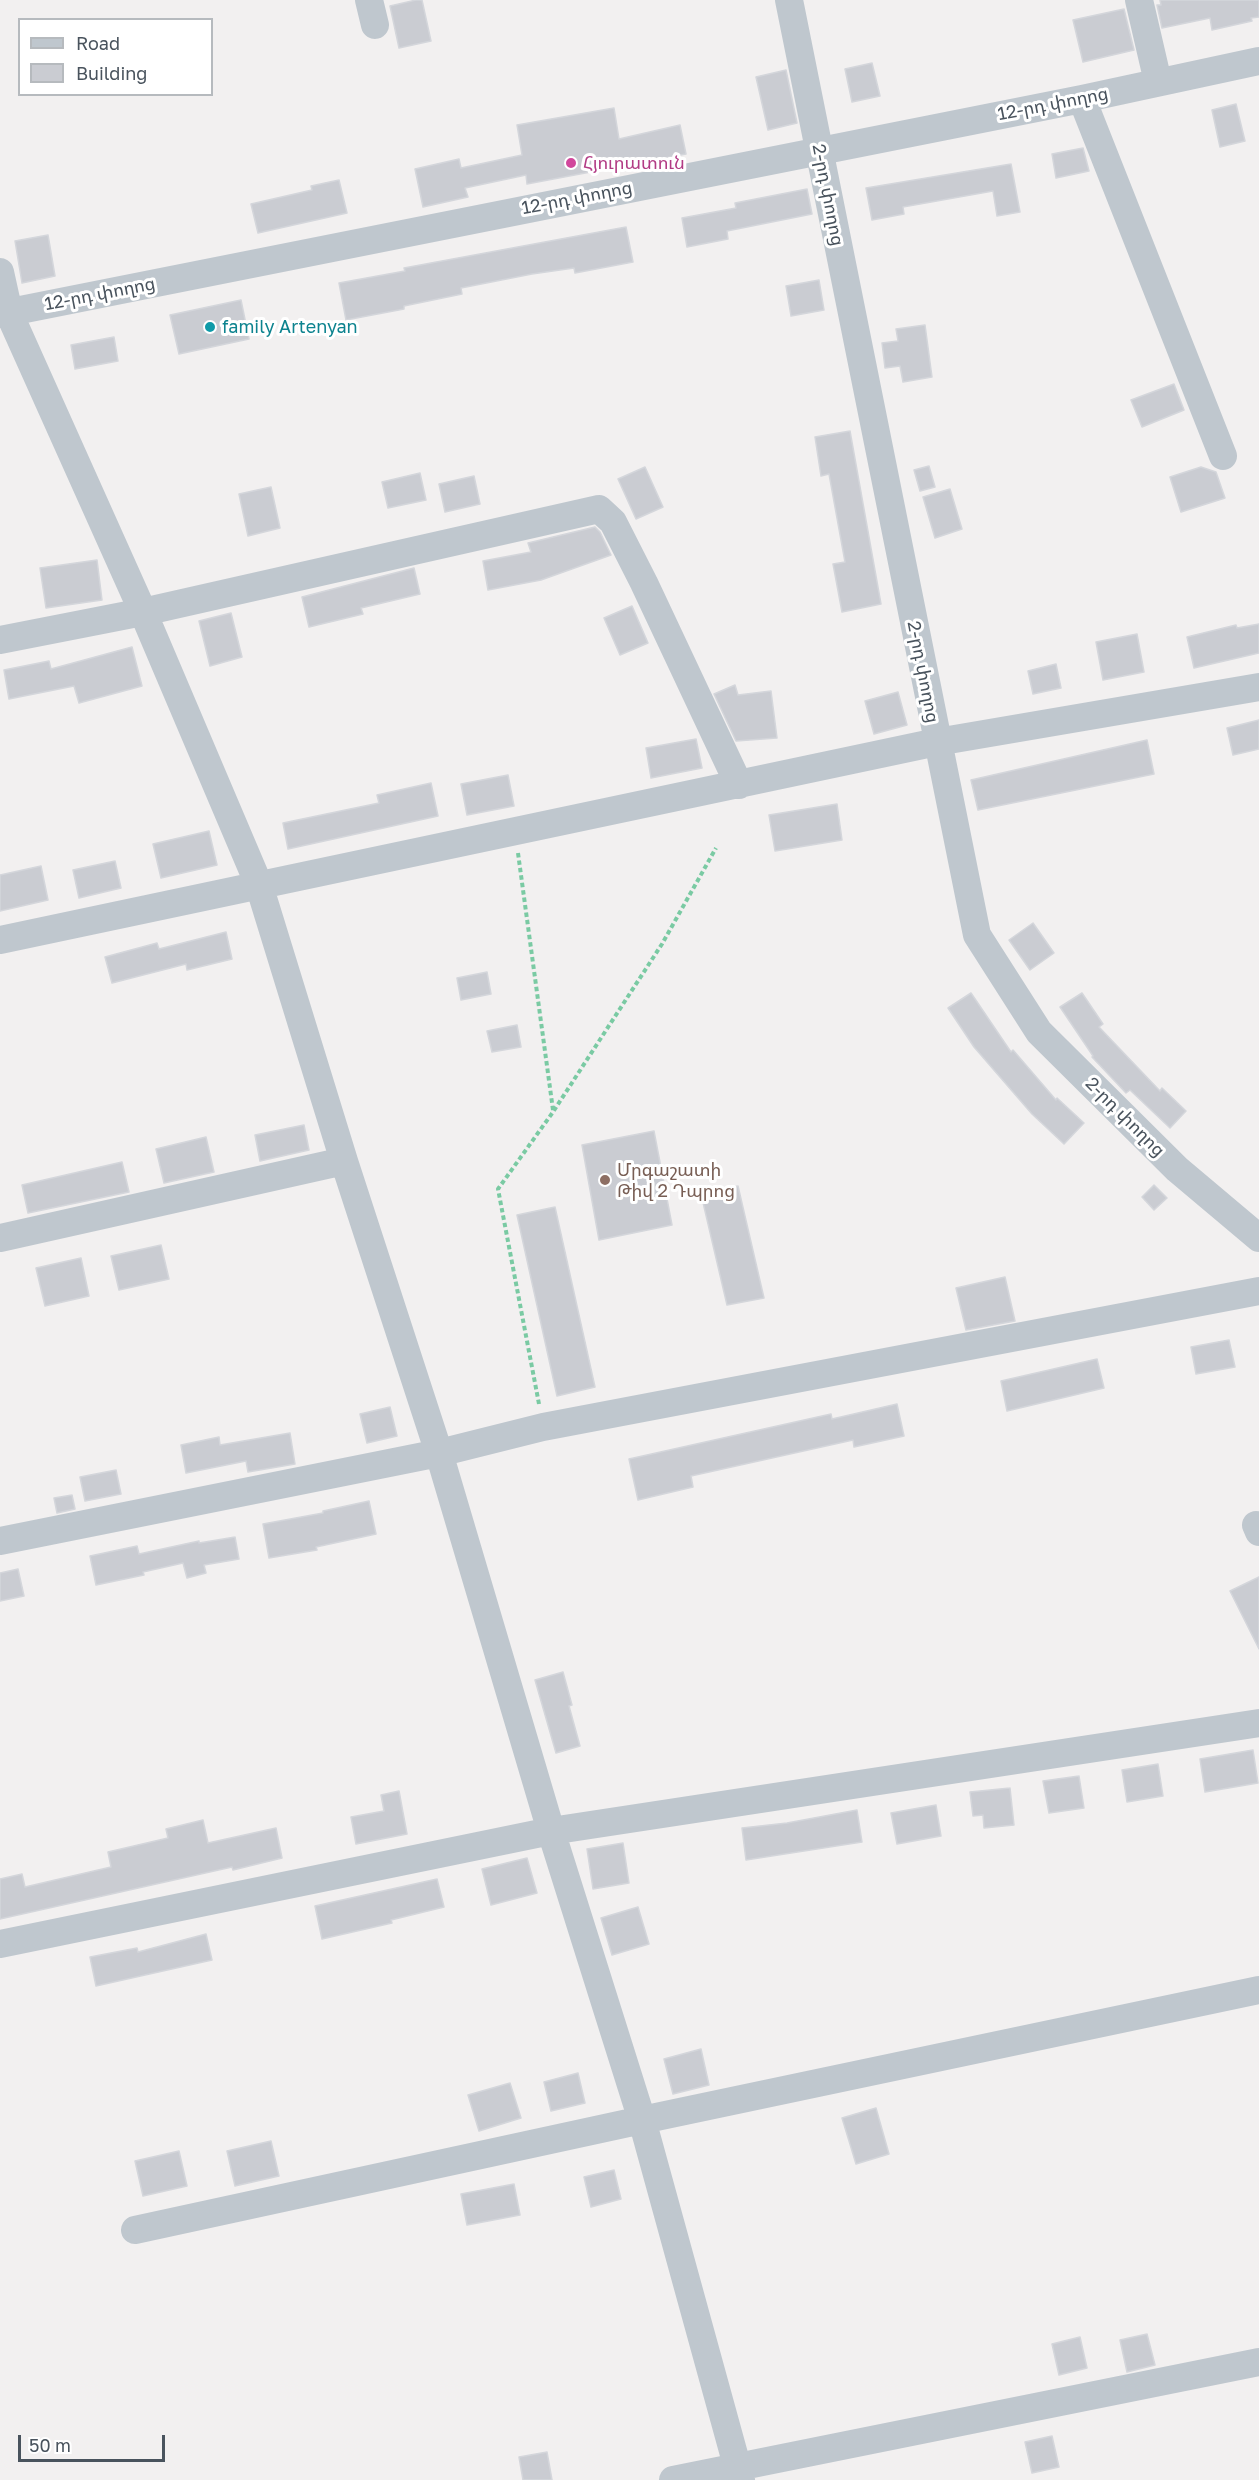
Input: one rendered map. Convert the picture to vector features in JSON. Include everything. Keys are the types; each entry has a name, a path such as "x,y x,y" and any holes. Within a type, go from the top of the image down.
{"street":[{"name":"2-րդ փողոց","path":"789,0 977,935 1039,1032 1177,1169 1259,1238"},
{"path":"1139,0 1158,82"},
{"name":"12-րդ փողոց","path":"4,314 1082,99 1259,61"},
{"path":"1082,99 1223,456"},
{"path":"0,272 4,314 143,612 259,885 344,1161 439,1453 551,1832 642,2120 739,2474"},
{"path":"0,640 143,612 599,509 613,522 644,583 739,785"},
{"path":"0,940 937,742 1259,687"},
{"path":"0,1238 344,1161"},
{"path":"0,1541 439,1453 543,1427 1259,1292"},
{"path":"0,1944 551,1832 1259,1723"},
{"path":"135,2230 1259,1990"},
{"path":"673,2480 739,2474 1259,2362"}],"path":[{"path":"515,831 553,1112"},
{"path":"543,1427 498,1189 553,1112 662,944 716,848"}],"building":[{"path":"422,0 431,41 399,48 390,6"},
{"path":"1160,0 1259,0 1259,17 1251,18 1252,21 1212,30 1210,18 1162,28 1157,5 1161,5"},
{"path":"1124,9 1134,50 1083,62 1073,20"},
{"path":"872,63 880,96 852,102 845,69"},
{"path":"786,70 797,123 768,130 756,77"},
{"path":"1236,104 1245,141 1220,147 1212,110"},
{"path":"614,108 619,139 680,125 686,154 527,184 526,175 465,188 468,197 423,207 415,169 459,159 461,168 522,155 517,125"},
{"path":"1083,148 1089,171 1056,178 1052,154"},
{"path":"1011,164 1020,212 997,216 993,191 903,207 904,214 872,220 866,188"},
{"path":"339,180 347,213 258,233 251,204 312,190 311,186"},
{"path":"807,189 812,214 727,231 728,239 687,247 682,218 736,208 735,203"},
{"path":"626,227 633,262 575,273 574,268 532,274 461,288 462,294 404,306 404,309 346,320 339,283 405,271 404,268"},
{"path":"48,235 55,276 22,283 15,241"},
{"path":"819,280 824,310 791,316 786,286"},
{"name":"family Artenyan","path":"241,300 249,339 179,354 170,315"},
{"path":"925,325 932,377 903,382 900,366 885,368 882,343 898,341 896,329"},
{"path":"114,337 118,361 75,369 71,345"},
{"path":"1174,384 1184,410 1142,427 1131,400"},
{"path":"850,431 881,604 842,612 833,564 845,562 829,474 821,476 815,437"},
{"path":"929,466 935,487 920,491 914,470"},
{"path":"645,467 663,507 636,519 618,479"},
{"path":"1201,467 1216,472 1225,498 1181,512 1170,477"},
{"path":"420,473 426,500 388,508 382,482"},
{"path":"474,476 480,504 445,512 439,484"},
{"path":"271,487 280,528 248,536 239,494"},
{"path":"950,489 962,529 935,538 923,497"},
{"path":"595,527 600,532 611,555 541,580 488,590 483,561 531,552 528,543"},
{"path":"97,560 102,600 46,608 40,568"},
{"path":"414,568 420,594 361,608 363,614 309,627 302,597"},
{"path":"632,606 648,643 620,655 604,618"},
{"path":"231,613 242,657 210,666 199,621"},
{"path":"1259,624 1259,653 1194,668 1187,637 1236,625 1237,628"},
{"path":"1137,634 1144,672 1103,680 1096,642"},
{"path":"132,647 142,686 79,703 74,686 9,699 4,670 49,661 51,669"},
{"path":"1056,664 1061,688 1033,694 1028,671"},
{"path":"735,685 738,695 771,691 777,738 736,741 714,694"},
{"path":"898,692 907,725 874,734 865,701"},
{"path":"1259,720 1259,749 1233,755 1227,728"},
{"path":"696,739 702,768 651,778 646,748"},
{"path":"1147,740 1154,774 978,810 971,780"},
{"path":"508,775 514,806 467,815 461,784"},
{"path":"431,783 438,816 288,849 283,823 379,803 377,795"},
{"path":"837,804 842,840 775,851 769,815"},
{"path":"209,831 217,865 161,878 153,844"},
{"path":"115,861 121,888 79,898 73,870"},
{"path":"41,866 48,900 0,911 0,875"},
{"path":"1033,923 1054,953 1030,970 1009,940"},
{"path":"226,932 232,959 187,970 186,964 112,983 105,957 157,943 159,949"},
{"path":"487,972 491,994 461,1000 457,978"},
{"path":"971,993 1011,1052 1013,1050 1056,1100 1057,1098 1084,1123 1064,1144 1032,1114 974,1047 948,1008"},
{"path":"1082,993 1103,1024 1099,1027 1160,1091 1162,1088 1186,1111 1170,1128 1130,1090 1126,1093 1092,1057 1060,1007"},
{"path":"517,1025 521,1047 492,1052 487,1031"},
{"path":"304,1125 309,1150 260,1161 255,1135"},
{"path":"654,1131 672,1225 599,1240 582,1145"},
{"path":"206,1137 214,1172 164,1183 156,1149"},
{"path":"122,1162 129,1192 28,1213 22,1185"},
{"path":"1154,1185 1167,1198 1154,1210 1142,1197"},
{"path":"738,1186 764,1298 727,1305 701,1194"},
{"path":"555,1207 595,1387 557,1396 517,1215"},
{"path":"161,1245 169,1279 119,1290 111,1256"},
{"path":"81,1258 89,1296 45,1306 36,1268"},
{"path":"1005,1277 1015,1321 966,1330 956,1288"},
{"path":"1229,1340 1235,1367 1196,1374 1191,1347"},
{"path":"1097,1359 1104,1388 1007,1411 1001,1381"},
{"path":"897,1404 904,1436 854,1447 853,1440 691,1476 693,1487 638,1500 629,1459 831,1414 832,1419"},
{"path":"390,1407 397,1436 367,1443 360,1414"},
{"path":"290,1433 295,1464 248,1472 246,1461 186,1473 181,1445 219,1437 220,1445"},
{"path":"116,1470 121,1494 85,1501 80,1477"},
{"path":"72,1495 75,1509 57,1513 54,1498"},
{"path":"369,1501 376,1534 316,1547 317,1550 269,1558 263,1524 323,1513 323,1511"},
{"path":"235,1537 239,1559 204,1565 206,1573 187,1578 183,1563 143,1572 144,1575 96,1585 90,1556 137,1546 139,1554 199,1541 199,1543"},
{"path":"18,1569 24,1596 0,1601 0,1573"},
{"path":"1259,1577 1259,1649 1230,1591"},
{"path":"563,1672 580,1746 556,1753 535,1680"},
{"path":"1253,1750 1258,1783 1205,1792 1200,1759"},
{"path":"1158,1764 1163,1796 1127,1802 1122,1770"},
{"path":"1079,1776 1084,1808 1049,1813 1043,1781"},
{"path":"1010,1788 1014,1825 984,1828 983,1815 973,1816 970,1792"},
{"path":"399,1791 407,1834 356,1844 351,1817 384,1811 381,1795"},
{"path":"936,1805 941,1836 897,1844 891,1813"},
{"path":"857,1810 862,1842 746,1860 742,1828 787,1823"},
{"path":"203,1820 208,1843 276,1828 282,1858 0,1919 0,1879 22,1874 25,1887 111,1867 108,1852 168,1838 166,1829"},
{"path":"623,1843 629,1883 593,1889 587,1849"},
{"path":"527,1858 537,1893 491,1905 482,1869"},
{"path":"437,1879 444,1907 391,1920 392,1923 322,1939 315,1906"},
{"path":"638,1907 649,1944 612,1955 601,1918"},
{"path":"206,1934 212,1960 96,1986 90,1957 137,1948 138,1952"},
{"path":"701,2049 709,2085 673,2094 664,2059"},
{"path":"578,2073 585,2103 551,2111 544,2082"},
{"path":"510,2083 521,2118 479,2131 468,2095"},
{"path":"876,2108 889,2154 856,2164 842,2118"},
{"path":"271,2141 279,2176 235,2186 227,2151"},
{"path":"179,2151 187,2186 143,2196 135,2161"},
{"path":"614,2170 621,2199 591,2207 584,2177"},
{"path":"514,2184 520,2215 467,2225 461,2194"},
{"path":"1147,2334 1155,2365 1127,2372 1120,2340"},
{"path":"1080,2337 1087,2368 1059,2375 1052,2344"},
{"path":"1052,2436 1059,2467 1032,2473 1025,2442"},
{"path":"547,2452 552,2480 523,2480 519,2457"}],"place":[{"name":"Հյուրատուն","path":"571,163"},
{"name":"family Artenyan","path":"210,327"},
{"name":"Մրգաշատի Թիվ 2 Դպրոց","path":"605,1180"}]}
